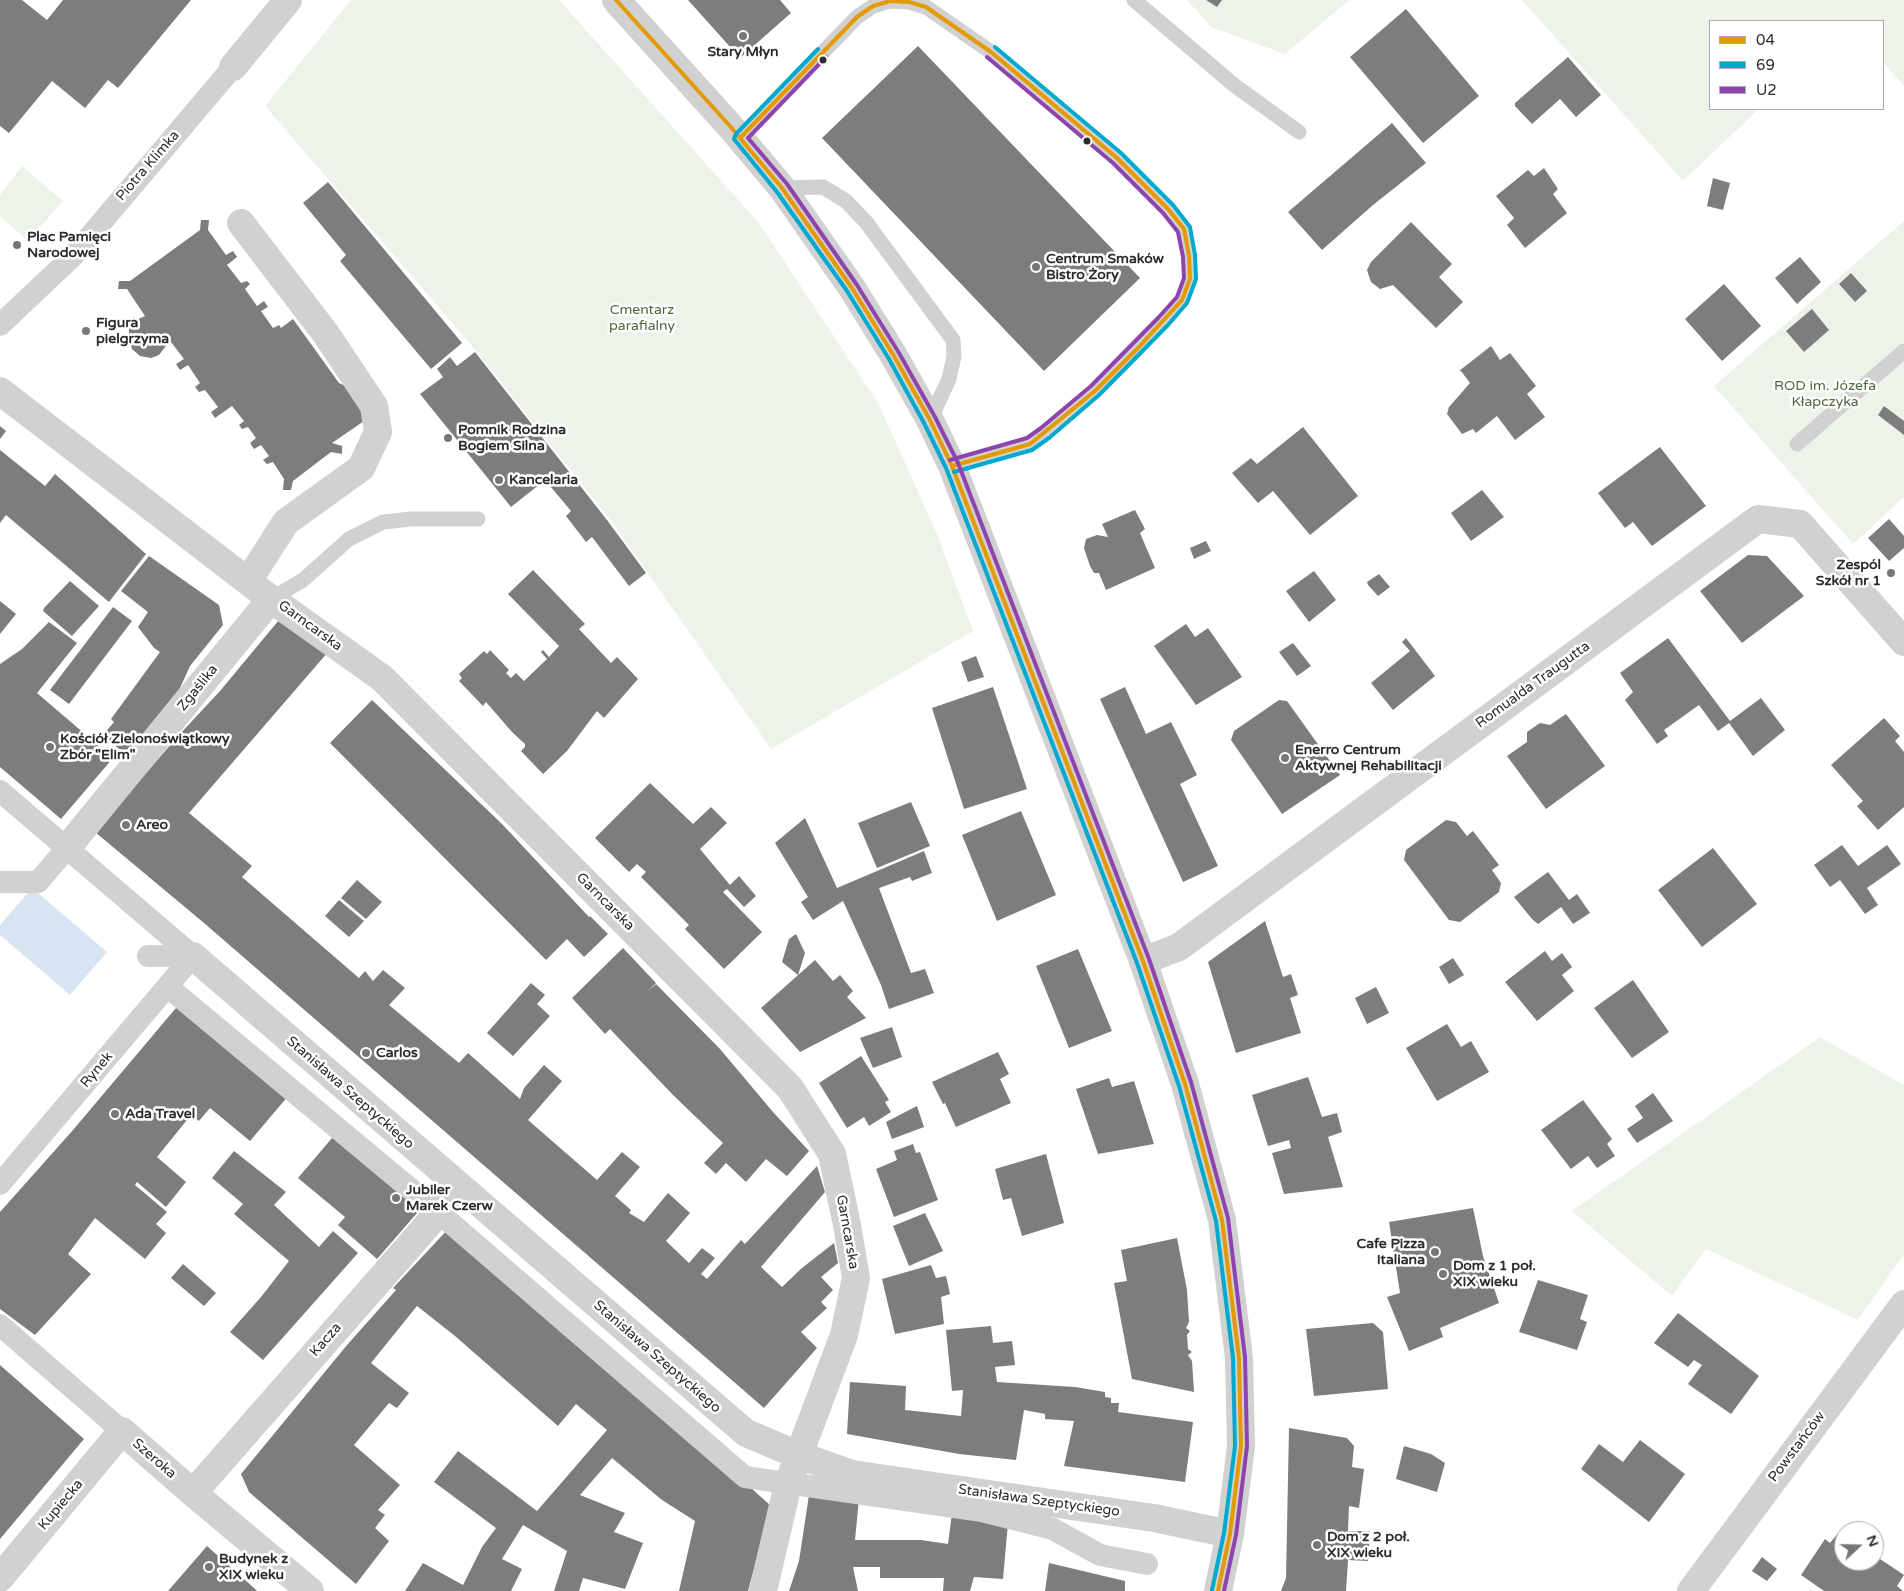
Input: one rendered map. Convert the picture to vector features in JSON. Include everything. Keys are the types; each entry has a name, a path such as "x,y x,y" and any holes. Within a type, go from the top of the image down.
{"street":[{"name":"Piotra Klimka","path":"0,325 73,256 288,0"},
{"path":"616,0 740,138 782,188 852,288 894,356 930,420 952,466 1143,960 1185,1084 1222,1220 1239,1358 1241,1446 1230,1534 1218,1591"},
{"path":"241,223 326,334 374,406 378,432 361,468 286,522 248,581"},
{"name":"Garncarska","path":"0,391 248,581 382,678 790,1088 832,1154 856,1278 844,1335 788,1484 763,1591"},
{"name":"Romualda Traugutta","path":"1143,960 1179,946 1758,519 1800,524 1904,642"},
{"name":"Zgaślika","path":"67,848 271,598"},
{"path":"0,791 193,956"},
{"path":"0,882 38,882 67,848"},
{"path":"148,956 193,956"},
{"name":"Stanisława Szeptyckiego","path":"193,956 746,1433 798,1455 852,1474 1154,1518 1230,1534"},
{"name":"Rynek","path":"0,1184 193,956"},
{"path":"168,986 438,1212 745,1477 982,1511 1053,1529 1100,1555 1147,1564"},
{"name":"Kacza","path":"192,1493 460,1188"},
{"name":"Powstańców","path":"1691,1591 1904,1304"},
{"name":"Szeroka","path":"0,1325 192,1493 310,1591"},
{"name":"Kupiecka","path":"0,1578 122,1431"}],"lane":[{"path":"740,138 857,17 873,6 890,0 909,2 926,6 991,52 1117,158 1168,209 1184,230 1190,256 1190,278 1182,300 1095,391 1030,444 952,466"},
{"path":"1134,0 1234,85 1299,132"},
{"path":"782,188 823,187 846,202 866,222 953,340 954,356 949,379 930,420"},
{"path":"1797,444 1904,351"},
{"path":"271,598 303,580 349,539 383,522 411,519 478,519"}],"green space":[{"name":"Cmentarz parafialny","path":"351,0 559,0 759,223 878,403 937,534 973,631 771,749 612,522 472,346 265,106"},
{"path":"1187,0 1349,0 1285,54 1211,27"},
{"path":"1522,0 1904,0 1904,86 1884,63 1884,20 1709,20 1709,110 1758,110 1683,181"},
{"path":"22,166 63,201 28,241 0,216 0,195"},
{"name":"ROD im. Józefa Kłapczyka","path":"1904,221 1904,497 1853,544 1714,386"},
{"path":"1820,1037 1904,1085 1904,1254 1858,1320 1706,1249 1672,1296 1572,1211"}],"shaded area":[{"path":"32,888 107,952 70,995 0,935 0,925"}],"building":[{"path":"0,0 22,0 47,20 63,0 191,0 118,88 108,80 85,108 52,81 9,133 0,126"},
{"name":"Stary Młyn","path":"688,0 780,0 791,13 740,58"},
{"path":"1206,0 1222,0 1217,7"},
{"path":"1406,9 1479,96 1423,143 1350,57"},
{"path":"918,46 1140,278 1044,371 822,138"},
{"path":"1568,57 1601,95 1576,117 1560,99 1532,124 1515,106 1515,103"},
{"path":"1392,123 1426,163 1373,205 1322,250 1288,212"},
{"path":"1544,168 1558,189 1553,194 1567,213 1525,248 1507,225 1514,218 1496,196 1528,170 1534,176"},
{"path":"1713,178 1730,183 1723,210 1707,206"},
{"path":"328,182 462,343 431,369 340,261 346,255 303,203"},
{"path":"201,220 209,220 208,230 226,255 233,251 237,257 227,265 241,283 247,281 250,284 245,289 257,306 264,301 268,307 261,311 273,328 279,325 281,328 293,319 339,383 364,394 367,419 332,443 342,446 342,454 331,452 293,481 291,490 283,490 284,479 273,462 267,464 263,460 269,456 261,445 254,449 250,443 256,438 248,427 242,429 239,425 244,421 232,406 215,418 211,412 218,407 205,390 199,392 195,387 200,383 188,365 180,370 176,364 184,359 171,342 159,355 151,358 140,356 132,349 129,339 129,327 134,321 145,316 127,289 118,289 119,281 130,281 200,230"},
{"path":"1411,222 1452,264 1439,277 1463,302 1436,328 1393,285 1380,289 1371,282 1367,270 1371,262"},
{"path":"1800,257 1821,282 1797,304 1775,278"},
{"path":"1851,273 1867,291 1855,302 1839,284"},
{"path":"1724,284 1761,326 1722,361 1685,319"},
{"path":"1812,309 1829,330 1804,352 1786,331"},
{"path":"1491,346 1500,360 1510,353 1536,386 1527,394 1545,417 1515,440 1497,416 1476,433 1473,429 1462,434 1447,414 1449,407 1470,383 1459,371"},
{"path":"475,352 607,520 646,573 629,586 592,537 586,542 566,516 571,511 545,480 511,507 420,394 443,377 437,369 450,357 457,366"},
{"path":"1884,406 1904,421 1904,435 1878,415"},
{"path":"0,426 6,431 0,439"},
{"path":"1303,427 1358,496 1310,535 1273,491 1258,503 1232,473 1251,458 1257,464"},
{"path":"1660,447 1706,506 1652,546 1633,522 1625,528 1598,493"},
{"path":"0,450 45,486 55,474 146,554 109,602 6,515 0,523"},
{"path":"1482,490 1504,517 1471,541 1451,513"},
{"path":"1135,510 1145,529 1140,533 1155,568 1106,590 1099,573 1094,573 1090,566 1084,548 1086,539 1097,535 1108,537 1102,524"},
{"path":"1889,519 1904,536 1904,548 1889,561 1868,538"},
{"path":"1206,541 1211,551 1194,559 1190,548"},
{"path":"1748,555 1767,556 1804,596 1742,643 1700,591"},
{"path":"149,556 219,605 223,625 190,666 180,688 126,755 103,735 114,722 111,719 160,652 154,648 138,627 148,612 121,591"},
{"path":"533,570 585,624 579,629 611,663 617,657 638,679 604,718 597,711 567,751 543,774 521,751 525,744 486,702 483,706 459,681 462,678 459,674 484,651 487,654 490,650 509,670 506,673 511,678 516,673 524,681 547,659 541,652 543,650 549,657 559,646 508,594"},
{"path":"1314,571 1336,600 1309,622 1286,591"},
{"path":"1379,574 1390,587 1378,596 1367,582"},
{"path":"70,581 99,606 72,636 43,611"},
{"path":"0,601 16,614 0,634"},
{"path":"113,607 132,621 69,704 50,690"},
{"path":"284,614 328,652 189,813 252,866 242,877 359,978 365,971 373,981 383,970 405,988 389,1005 459,1063 468,1053 520,1099 524,1088 544,1065 562,1081 528,1120 597,1180 622,1152 640,1167 615,1196 631,1210 629,1213 644,1222 668,1193 690,1213 666,1241 689,1263 702,1248 715,1258 701,1274 707,1279 741,1240 745,1244 817,1166 825,1192 761,1267 782,1287 802,1268 834,1243 838,1263 821,1277 833,1290 821,1302 827,1308 801,1332 817,1348 764,1408 204,923 95,832 220,691"},
{"name":"Kościół Zielonoświątkowy Zbór \"Elim\"","path":"49,622 77,643 37,693 113,758 61,819 0,767 0,664 22,649"},
{"path":"1186,624 1195,637 1208,628 1242,677 1196,705 1154,646"},
{"path":"1406,638 1435,676 1393,710 1371,683 1410,651 1402,642"},
{"path":"1668,638 1730,721 1761,698 1785,730 1753,756 1729,723 1718,731 1699,705 1664,730 1668,736 1657,744 1625,700 1633,692 1620,673"},
{"path":"1293,643 1311,666 1297,676 1279,652"},
{"path":"976,656 984,677 968,682 961,662"},
{"path":"993,687 1027,789 964,809 932,708"},
{"path":"1125,687 1146,734 1171,722 1197,775 1180,784 1218,866 1183,882 1100,699"},
{"path":"372,700 502,824 589,917 608,934 584,957 567,939 546,960 330,743"},
{"name":"Enerro Centrum Aktywnej Rehabilitacji","path":"1279,700 1287,701 1340,775 1282,814 1231,740 1234,731"},
{"path":"1566,714 1605,766 1546,809 1507,756 1527,742 1527,732 1540,723 1550,725"},
{"path":"1884,718 1900,736 1895,741 1904,752 1904,807 1878,830 1857,806 1863,801 1831,765"},
{"path":"650,783 693,824 711,807 727,823 700,849 730,885 739,876 756,896 744,907 727,889 723,892 762,932 724,969 685,929 689,925 641,877 646,872 637,864 629,872 595,838"},
{"path":"911,802 930,846 877,868 858,823"},
{"path":"1021,811 1056,895 997,921 962,835"},
{"path":"805,818 837,888 924,851 932,873 912,881 910,877 879,888 911,973 925,969 934,993 889,1009 881,985 839,892 843,901 813,920 801,902 808,897 775,843"},
{"path":"1446,820 1456,822 1467,836 1473,831 1499,865 1492,870 1501,883 1499,892 1460,922 1449,920 1404,860 1406,850"},
{"path":"1842,845 1858,866 1887,845 1901,864 1867,888 1878,905 1865,914 1840,880 1830,887 1814,865"},
{"path":"1713,848 1757,904 1702,947 1658,890"},
{"path":"1548,872 1569,900 1577,894 1590,913 1573,924 1561,907 1538,924 1532,919 1514,897"},
{"path":"357,880 382,902 366,919 341,898"},
{"path":"339,900 364,921 349,937 325,916"},
{"path":"1265,921 1283,977 1291,974 1298,995 1290,998 1301,1033 1236,1053 1208,962"},
{"path":"796,934 805,953 798,975 782,962 789,939"},
{"path":"623,948 656,983 647,992 656,984 720,1049 809,1151 787,1176 766,1159 746,1182 726,1163 716,1174 704,1163 723,1143 673,1095 610,1029 605,1034 572,998"},
{"path":"1078,949 1112,1031 1069,1048 1036,966"},
{"path":"1545,951 1552,961 1562,953 1572,967 1562,975 1574,991 1537,1021 1505,982"},
{"path":"1453,958 1464,975 1449,984 1439,967"},
{"path":"815,960 833,981 840,975 853,991 847,997 866,1018 800,1052 761,1008"},
{"path":"1633,980 1669,1032 1632,1058 1594,1008"},
{"path":"531,983 545,995 537,1004 550,1016 513,1056 487,1033"},
{"path":"1376,987 1389,1013 1367,1024 1355,998"},
{"path":"181,1002 289,1095 250,1141 210,1108 199,1121 191,1115 157,1157 186,1182 166,1207 137,1182 135,1185 167,1212 156,1224 166,1233 145,1259 95,1218 68,1254 91,1274 35,1335 0,1309 0,1212 73,1130"},
{"path":"1447,1024 1461,1047 1471,1041 1489,1072 1437,1101 1406,1048"},
{"path":"892,1027 902,1057 873,1068 860,1038"},
{"path":"998,1052 1009,1074 1000,1079 1011,1103 956,1127 945,1103 943,1104 932,1082"},
{"path":"861,1056 889,1100 885,1102 891,1112 869,1126 864,1117 847,1128 819,1083"},
{"path":"1308,1077 1322,1117 1337,1113 1342,1132 1328,1137 1343,1187 1284,1194 1272,1153 1291,1148 1289,1140 1268,1146 1252,1095"},
{"path":"1109,1078 1112,1087 1134,1081 1154,1144 1098,1154 1076,1089"},
{"path":"1653,1093 1673,1121 1637,1143 1627,1129 1643,1118 1635,1106"},
{"path":"1583,1100 1612,1139 1607,1144 1615,1156 1597,1168 1588,1156 1571,1169 1541,1130"},
{"path":"917,1106 924,1127 892,1139 886,1122"},
{"path":"338,1131 424,1205 377,1259 338,1225 345,1217 298,1178"},
{"path":"913,1144 916,1153 920,1152 938,1200 894,1217 876,1169 897,1160 894,1151"},
{"path":"234,1151 286,1192 274,1205 319,1247 333,1231 358,1253 263,1360 230,1332 289,1261 234,1214 243,1204 212,1178"},
{"path":"1046,1154 1064,1223 1022,1236 1011,1198 1003,1200 995,1169"},
{"name":"Dom z 1 poł. XIX wieku","path":"1473,1208 1483,1256 1499,1303 1440,1328 1443,1337 1409,1351 1387,1297 1400,1293 1389,1222"},
{"path":"925,1213 943,1251 909,1266 893,1226"},
{"path":"450,1227 771,1506 748,1591 679,1591 695,1521 662,1500 612,1458 580,1495 625,1513 614,1532 643,1543 625,1589 583,1578 579,1591 554,1591 567,1551 523,1525 502,1559 522,1569 511,1591 405,1591 423,1563 463,1585 482,1547 496,1528 434,1482 458,1451 537,1511 607,1430 576,1404 558,1426 455,1336 417,1306 371,1363 409,1393 397,1408 389,1403 354,1445 400,1485 378,1510 385,1515 375,1528 389,1541 356,1584 249,1492 241,1474 347,1345 396,1290 393,1288"},
{"path":"1177,1238 1187,1290 1189,1322 1186,1328 1190,1331 1187,1335 1188,1349 1192,1352 1188,1355 1192,1361 1194,1392 1132,1379 1114,1283 1127,1281 1121,1250"},
{"path":"183,1264 216,1293 204,1306 171,1278"},
{"path":"931,1265 936,1278 946,1276 950,1294 941,1297 944,1324 895,1334 882,1279"},
{"path":"1538,1280 1588,1295 1580,1319 1587,1322 1577,1350 1519,1332"},
{"path":"1678,1313 1759,1376 1731,1414 1688,1384 1702,1365 1694,1360 1688,1367 1654,1343"},
{"path":"1373,1323 1383,1332 1388,1389 1314,1396 1306,1329"},
{"path":"991,1326 993,1343 1012,1341 1015,1365 995,1367 997,1382 1075,1387 1105,1392 1105,1397 1111,1398 1111,1403 1119,1403 1118,1412 1193,1422 1185,1482 1064,1466 1074,1421 1045,1419 1045,1414 1024,1410 1016,1460 959,1454 847,1434 850,1382 906,1386 905,1410 961,1416 963,1390 952,1391 946,1330"},
{"path":"0,1365 84,1439 0,1539"},
{"path":"1289,1428 1347,1438 1354,1446 1352,1467 1364,1469 1359,1508 1349,1506 1348,1531 1370,1531 1368,1561 1348,1560 1346,1591 1281,1591 1286,1578"},
{"path":"1640,1440 1685,1474 1649,1522 1581,1469 1599,1444 1623,1462"},
{"path":"1404,1446 1431,1454 1445,1463 1437,1492 1396,1479"},
{"path":"809,1495 859,1499 855,1540 921,1540 948,1544 952,1513 1008,1523 1003,1579 974,1577 970,1591 943,1591 944,1578 880,1578 880,1567 853,1567 858,1591 789,1591 799,1561"},
{"path":"1834,1538 1834,1571 1884,1571 1884,1562 1904,1575 1897,1586 1903,1591 1824,1591 1801,1575 1825,1539 1830,1543"},
{"name":"Budynek z XIX wieku","path":"207,1546 254,1588 257,1591 168,1591"},
{"path":"1762,1557 1777,1569 1767,1581 1752,1571"},
{"path":"1049,1563 1125,1581 1125,1591 1045,1591"}],"transit line":[{"name":"04","path":"616,0 729,125 782,188 852,288 894,356 930,420 952,466 1143,961 1185,1084 1222,1220 1239,1358 1241,1446 1230,1534 1218,1591"},
{"name":"04","path":"740,138 857,17 873,6 890,1 909,2 926,7 991,52 1117,158 1168,209 1184,229 1189,256 1190,279 1182,300 1138,348 1095,391 1030,444 952,466"},
{"name":"69","path":"954,472 1032,450 1049,438 1099,395 1168,325 1187,303 1196,279 1195,255 1190,227 1173,205 1121,153 995,47"},
{"name":"69","path":"818,49 736,134 734,139 777,192 847,291 889,359 946,468 1137,963 1179,1086 1216,1221 1233,1358 1235,1446 1224,1533 1212,1590"},
{"name":"U2","path":"826,57 748,138 787,184 857,285 899,353 958,463 1149,959 1191,1082 1228,1218 1245,1357 1247,1446 1236,1535 1224,1591"},
{"name":"U2","path":"950,460 1027,438 1041,428 1091,386 1159,317 1177,297 1184,278 1183,257 1178,232 1163,213 1113,163 987,57"}],"place":[{"name":"Stary Młyn","path":"743,36"},
{"name":"Plac Pamięci Narodowej","path":"17,245"},
{"name":"Centrum Smaków Bistro Żory","path":"1036,267"},
{"name":"Figura pielgrzyma","path":"86,331"},
{"name":"Pomnik Rodzina Bogiem Silna","path":"448,438"},
{"name":"Kancelaria","path":"499,480"},
{"name":"Zespól Szkół nr 1","path":"1891,573"},
{"name":"Kościół Zielonoświątkowy Zbór \"Elim\"","path":"50,747"},
{"name":"Enerro Centrum Aktywnej Rehabilitacji","path":"1285,758"},
{"name":"Areo","path":"126,825"},
{"name":"Carlos","path":"366,1053"},
{"name":"Ada Travel","path":"115,1114"},
{"name":"Jubiler Marek Czerw","path":"396,1198"},
{"name":"Cafe Pizza Italiana","path":"1435,1252"},
{"name":"Dom z 1 poł. XIX wieku","path":"1443,1274"},
{"name":"Dom z 2 poł. XIX wieku","path":"1317,1545"},
{"name":"Budynek z XIX wieku","path":"209,1567"}]}
